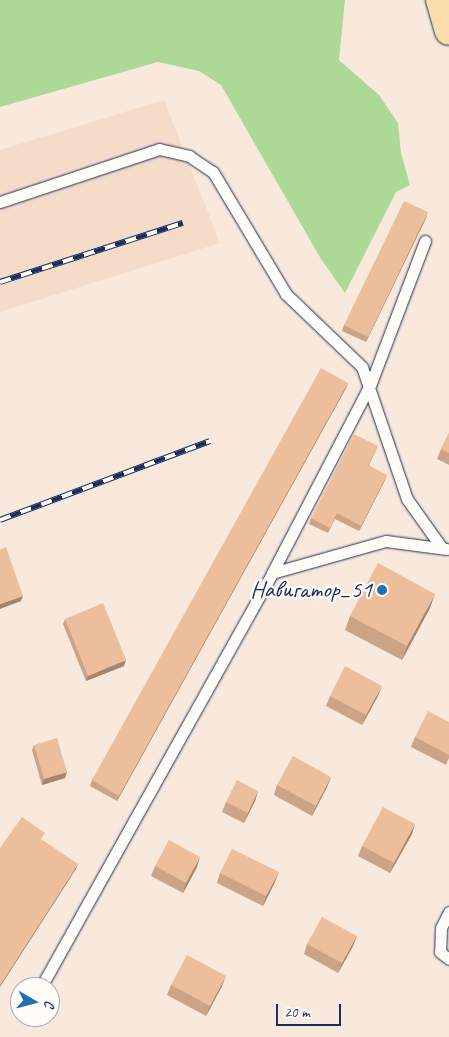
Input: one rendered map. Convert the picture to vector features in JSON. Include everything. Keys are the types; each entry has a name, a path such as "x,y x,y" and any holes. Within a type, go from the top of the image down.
{"main road":[{"path":"440,0 449,31"}],"lane":[{"path":"0,202 159,149 189,156 214,172 286,294 362,367 370,383 381,428 407,499 445,549"},
{"path":"47,977 272,573 370,383 425,241"},
{"path":"272,573 386,541 445,549"},
{"path":"449,912 441,928 440,952 449,958"}],"shaded area":[{"path":"164,100 220,243 0,312 0,150"}],"green space":[{"path":"0,0 345,0 339,60 379,95 398,123 401,153 410,185 396,192 345,293 321,259 221,85 199,71 158,62 0,107"}],"building":[{"path":"404,201 428,212 368,337 344,325"},
{"path":"321,368 348,383 119,796 92,780"},
{"path":"449,433 449,453 441,449"},
{"path":"354,434 378,446 368,465 387,475 361,526 337,513 330,528 311,518"},
{"path":"6,547 23,596 0,604 0,550"},
{"path":"378,563 435,594 407,646 350,616"},
{"path":"103,603 126,660 88,676 65,619"},
{"path":"345,666 382,686 366,715 330,696"},
{"path":"428,711 449,722 449,755 415,737"},
{"path":"57,738 67,772 44,779 34,745"},
{"path":"293,756 331,777 316,806 277,785"},
{"path":"237,780 258,791 248,813 226,802"},
{"path":"383,807 415,824 394,863 362,846"},
{"path":"22,817 45,833 41,839 78,864 0,985 0,848"},
{"path":"169,840 200,857 186,883 155,866"},
{"path":"232,849 279,872 266,896 220,873"},
{"path":"322,917 357,936 342,963 307,944"},
{"path":"187,955 226,976 210,1006 171,985"}],"railway":[{"path":"0,282 183,223"},
{"path":"0,520 210,441"}],"place":[{"name":"Навигатор_51","path":"382,590"}]}
